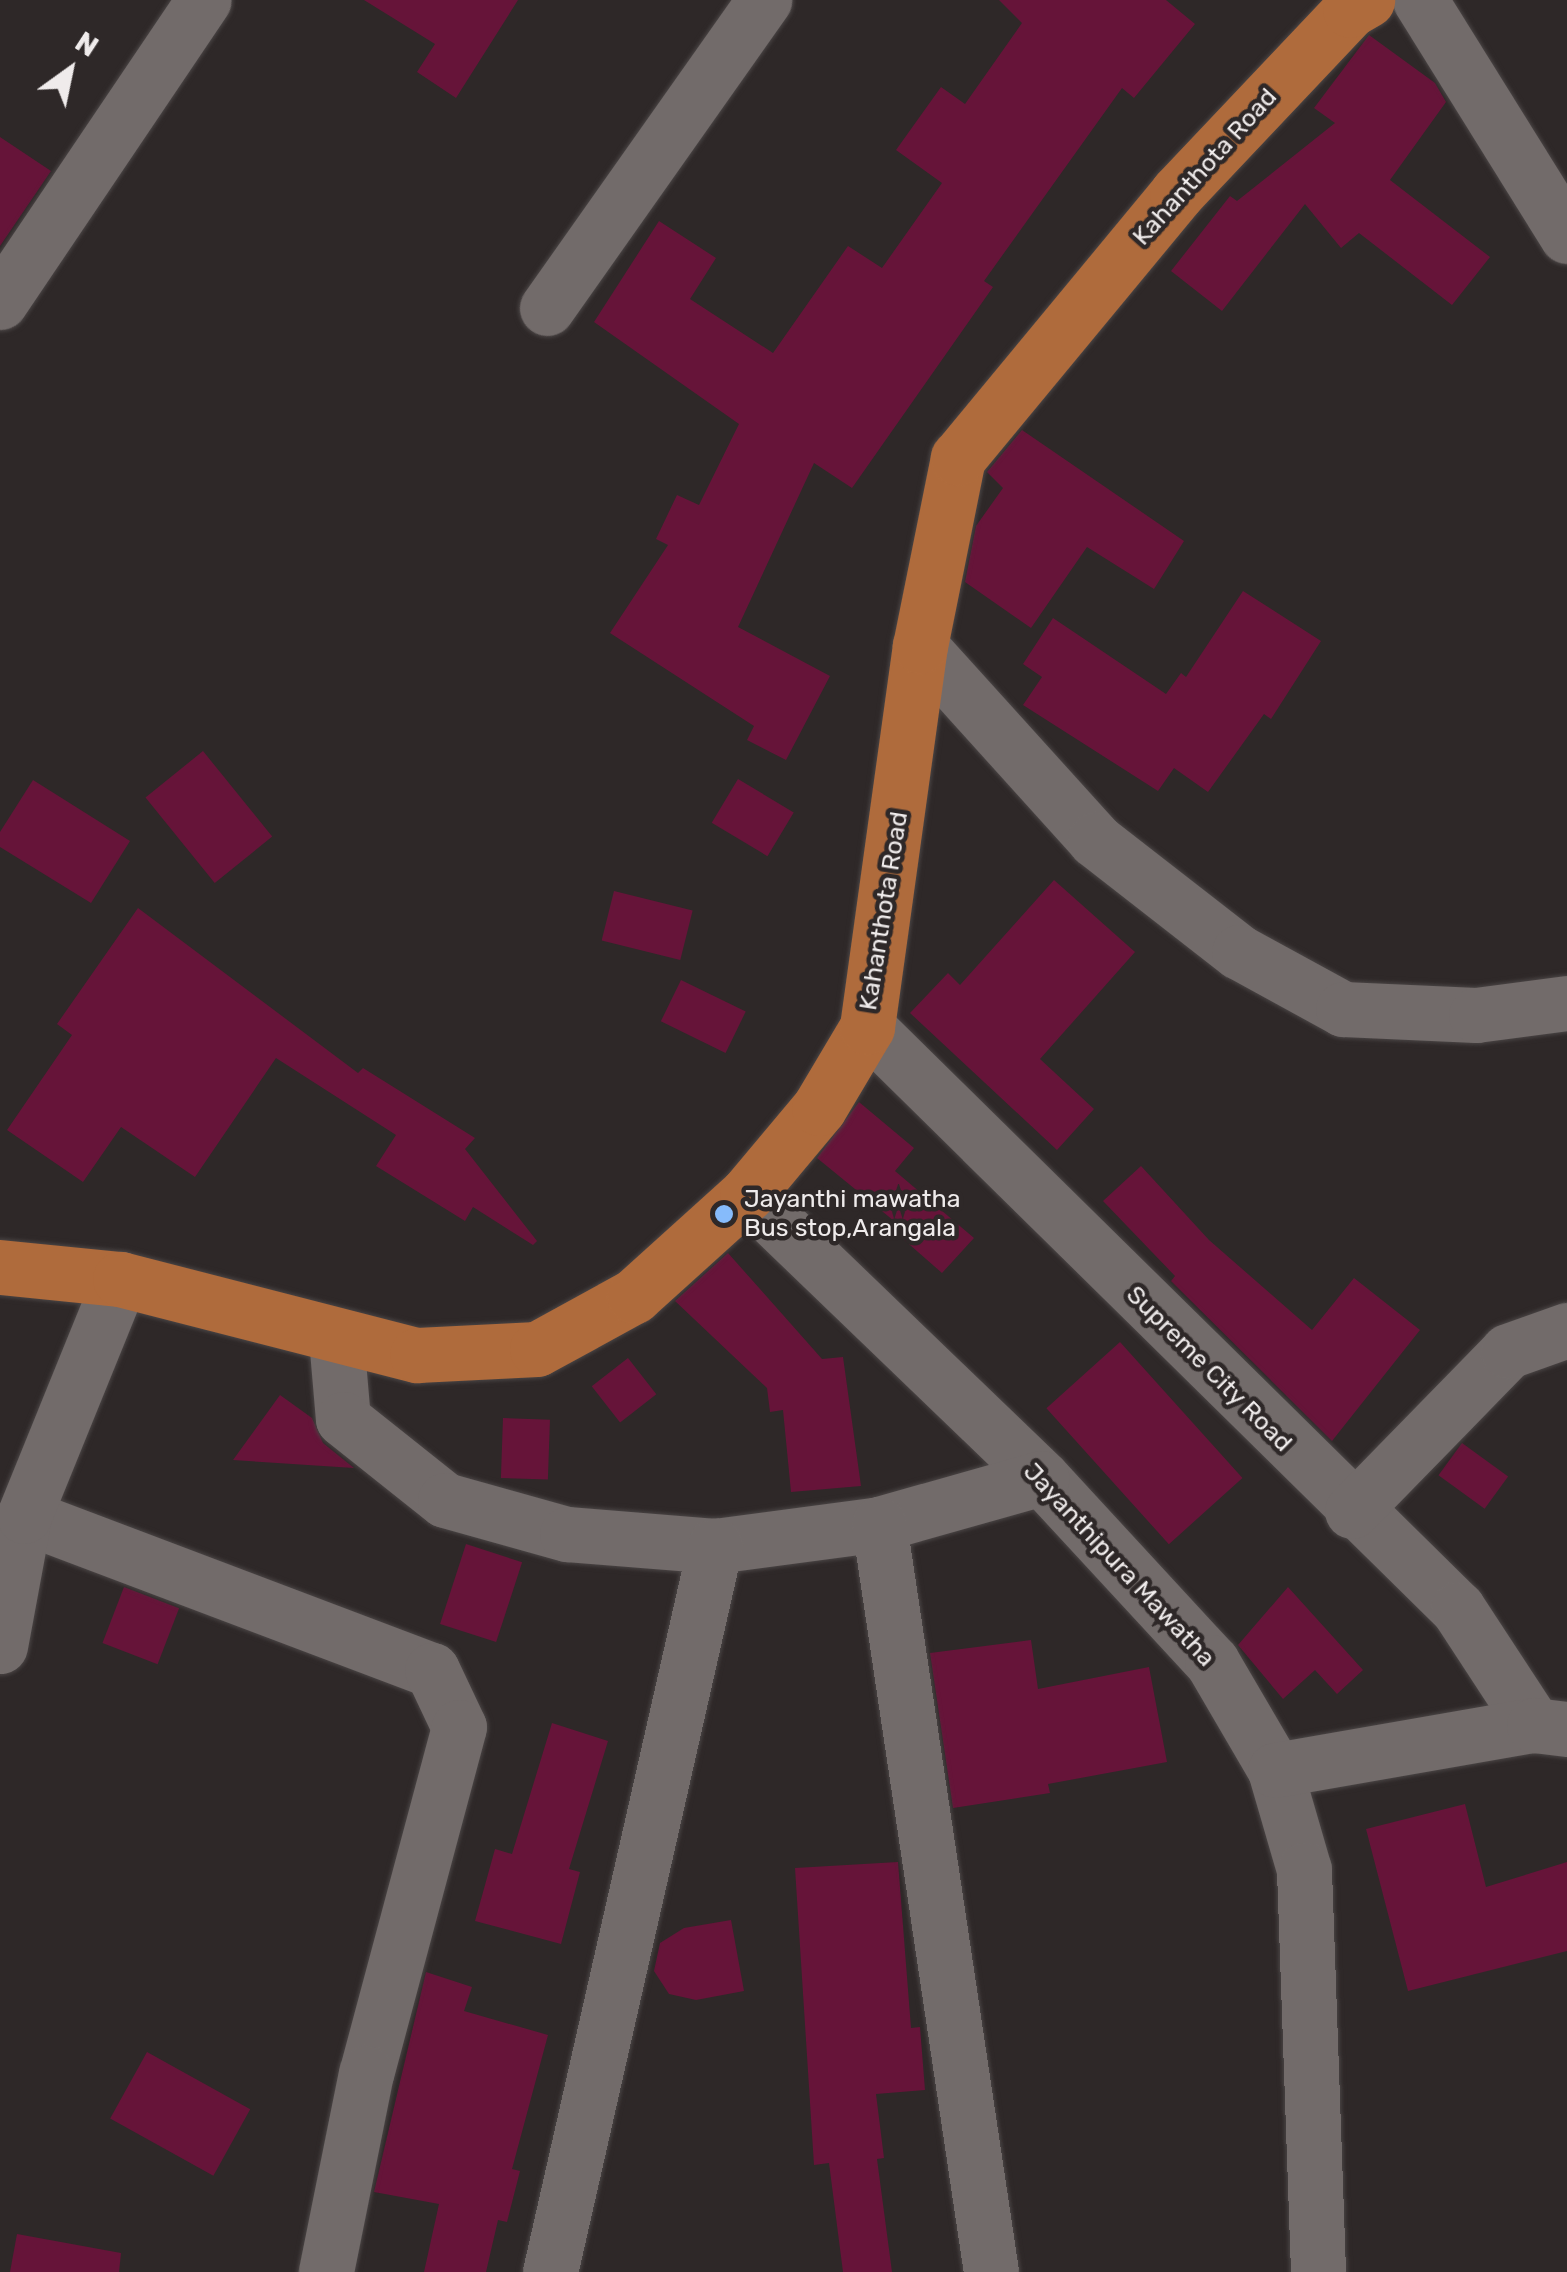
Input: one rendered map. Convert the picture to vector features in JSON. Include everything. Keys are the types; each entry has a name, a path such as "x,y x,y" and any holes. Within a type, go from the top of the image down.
{"main road":[{"name":"Kahanthota Road","path":"0,1266 120,1279 336,1338 417,1355 536,1349 634,1296 746,1194 819,1108 866,1027 920,646 958,458 1177,193 1352,3"}],"street":[{"path":"0,302 204,0"},
{"path":"547,308 764,0"},
{"path":"1420,0 1567,236"},
{"path":"920,646 1095,840 1239,952 1343,1008 1476,1016 1567,1003"},
{"name":"Supreme City Road","path":"866,1027 1352,1511 1458,1609 1551,1727"},
{"name":"Jayanthipura Mawatha","path":"746,1194 1042,1478 1212,1662 1274,1770 1304,1870 1318,2272"},
{"path":"0,1646 24,1516 120,1279"},
{"path":"1352,1511 1508,1351 1567,1330"},
{"path":"336,1338 342,1419 445,1500 567,1534 715,1546 878,1524 1042,1478"},
{"path":"24,1516 432,1670 459,1727 366,2073 326,2272"},
{"path":"878,1524 991,2272"},
{"path":"550,2272 715,1546"},
{"path":"1274,1770 1551,1727"}],"building":[{"path":"364,0 518,0 456,98 417,72 435,44"},
{"path":"999,0 1166,0 1195,24 1134,98 1122,88 984,281 993,287 852,488 814,463 738,627 830,676 786,760 747,740 754,726 610,633 668,545 656,539 677,495 699,505 739,424 594,322 659,221 716,258 690,299 773,353 848,246 882,268 942,183 896,150 941,87 965,104 1022,23"},
{"path":"1369,35 1435,83 1446,102 1390,180 1490,257 1452,305 1359,233 1341,248 1305,204 1222,311 1171,271 1230,196 1237,201 1335,123 1314,108"},
{"path":"0,137 51,171 0,246"},
{"path":"1022,430 1184,541 1154,589 1087,547 1031,628 965,582 976,526 1003,488 987,472"},
{"path":"1243,591 1321,641 1271,719 1264,714 1208,792 1174,768 1158,791 1023,705 1042,677 1023,664 1053,618 1166,694 1181,673 1186,677"},
{"path":"203,751 272,836 215,883 145,798"},
{"path":"738,779 794,812 767,856 712,823"},
{"path":"33,780 130,841 91,903 0,847 0,832"},
{"path":"1054,880 1135,952 1040,1059 1094,1109 1057,1150 910,1013 948,973 960,985"},
{"path":"614,891 693,911 680,960 602,940"},
{"path":"138,908 358,1073 363,1068 475,1138 465,1149 537,1241 533,1245 473,1207 465,1221 376,1166 396,1135 276,1058 195,1177 121,1127 83,1182 7,1130 72,1035 57,1024"},
{"path":"681,980 746,1012 726,1053 661,1021"},
{"path":"859,1102 914,1148 895,1171 974,1238 942,1273 894,1231 899,1225 817,1158"},
{"path":"1141,1166 1209,1240 1312,1330 1354,1278 1420,1330 1332,1441 1171,1281 1175,1276 1103,1201"},
{"path":"728,1253 822,1359 843,1357 861,1486 791,1492 783,1410 770,1412 767,1388 675,1301"},
{"path":"1120,1342 1242,1478 1169,1544 1046,1408"},
{"path":"628,1358 656,1394 620,1423 592,1386"},
{"path":"280,1395 312,1418 323,1443 354,1468 233,1460"},
{"path":"503,1418 550,1420 548,1480 501,1478"},
{"path":"1462,1443 1508,1477 1485,1509 1438,1475"},
{"path":"466,1544 522,1562 496,1642 440,1624"},
{"path":"124,1587 179,1608 158,1664 102,1643"},
{"path":"1288,1587 1363,1670 1337,1694 1315,1670 1283,1699 1238,1645"},
{"path":"1031,1640 1038,1689 1149,1667 1167,1762 1048,1784 1050,1793 953,1808 930,1653"},
{"path":"552,1723 608,1741 569,1869 580,1872 561,1944 475,1921 495,1849 512,1854"},
{"path":"1465,1804 1486,1887 1567,1862 1567,1951 1408,1991 1366,1829"},
{"path":"898,1862 911,2028 920,2027 925,2090 876,2094 884,2158 877,2159 892,2272 843,2272 829,2163 814,2165 795,1868"},
{"path":"731,1920 744,1991 696,2000 669,1994 654,1971 660,1943 684,1928"},
{"path":"426,1972 472,1987 464,2011 548,2035 512,2169 520,2171 507,2222 498,2220 486,2272 424,2272 439,2204 374,2192"},
{"path":"147,2052 250,2109 213,2176 110,2118"},
{"path":"17,2234 121,2253 119,2272 10,2272"}],"place":[{"name":"Jayanthi mawatha Bus stop,Arangala","path":"724,1214"}]}
